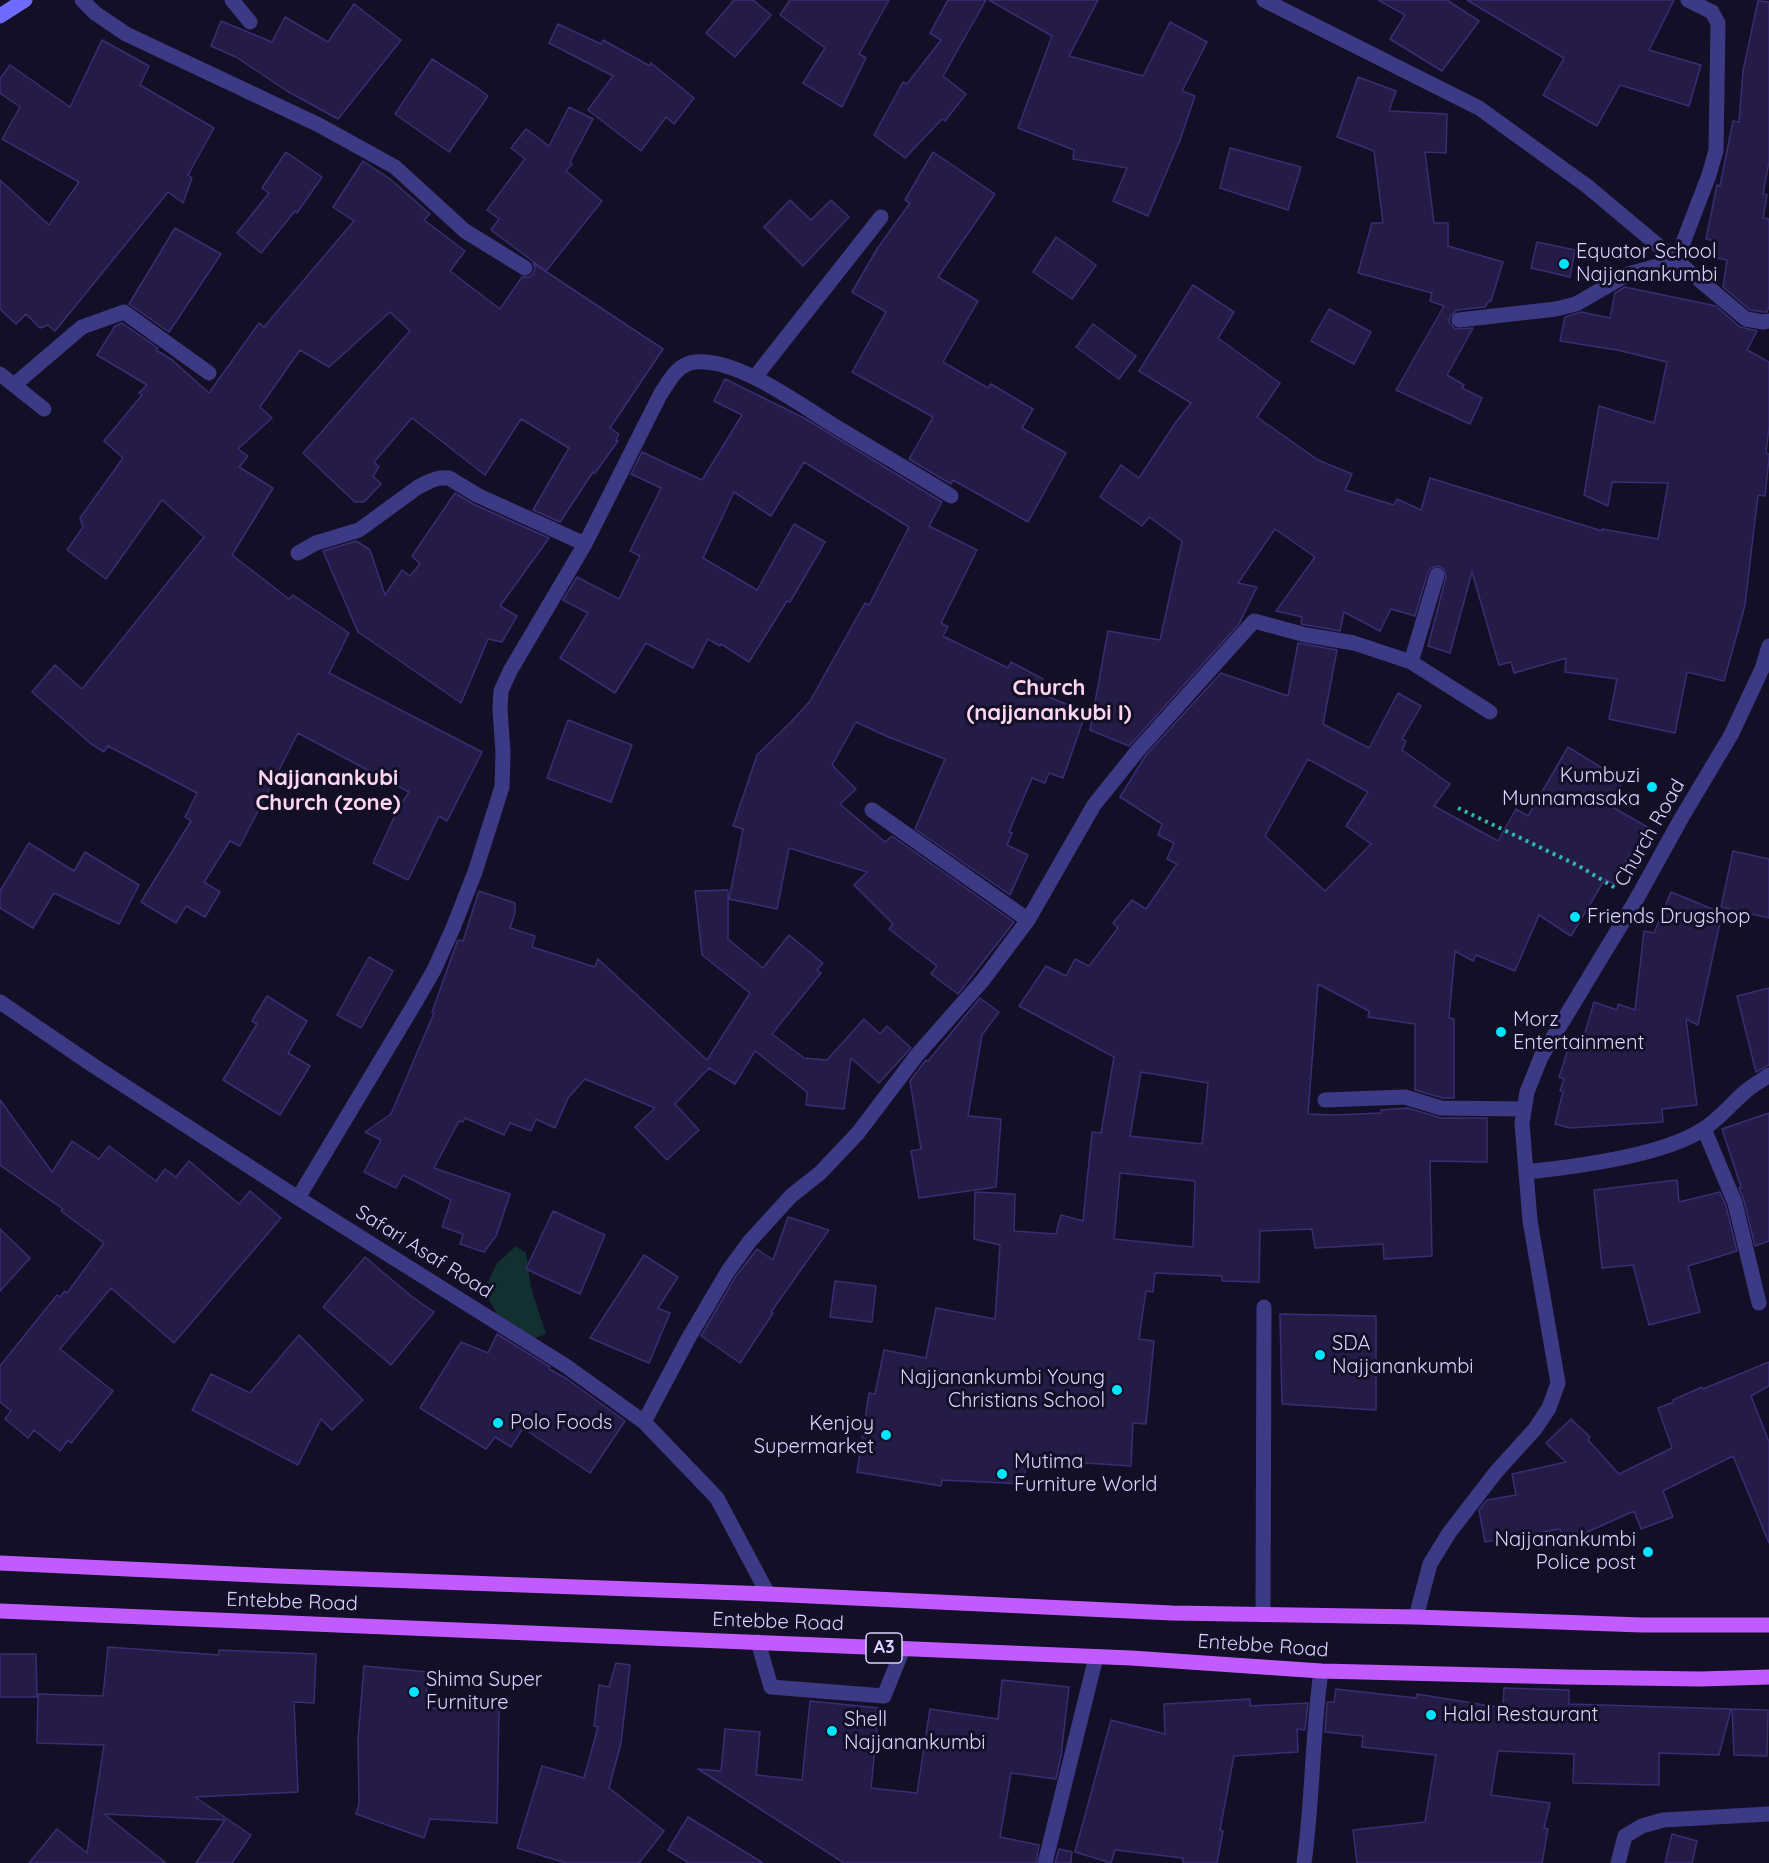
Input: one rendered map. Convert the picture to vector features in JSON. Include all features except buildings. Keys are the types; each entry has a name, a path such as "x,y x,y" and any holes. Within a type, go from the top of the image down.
{"main road":[{"name":"Entebbe Road","path":"0,1563 1172,1613 1416,1617 1583,1624 1769,1625"},
{"name":"Entebbe Road","path":"0,1611 1096,1657 1321,1671 1678,1679 1769,1677"}],"street":[{"path":"0,16 26,0"},
{"path":"82,0 94,13 126,34 320,124 395,166 465,231 525,268"},
{"path":"232,0 250,22"},
{"path":"1264,0 1479,108 1587,186 1746,319 1769,321"},
{"path":"1676,261 1709,175 1716,150 1718,23 1712,12 1688,0"},
{"path":"755,377 881,217"},
{"path":"1459,320 1556,309 1576,304 1628,274 1676,261"},
{"path":"14,385 82,327 124,312 209,374"},
{"path":"298,1198 415,1003 453,928 476,872 502,787 501,691 510,671 585,544 660,395 673,374 694,362 718,364 755,377 951,496"},
{"path":"0,374 44,409"},
{"path":"298,553 316,543 370,525 418,487 439,478 449,478 477,495 585,544"},
{"path":"1411,663 1437,575"},
{"path":"644,1422 688,1339 728,1271 750,1241 791,1196 820,1173 858,1133 917,1055 983,980 1028,920 1094,805 1138,749 1254,621 1306,635 1354,643 1411,663 1490,712"},
{"name":"Church Road","path":"1416,1617 1430,1564 1444,1541 1496,1472 1535,1429 1549,1408 1558,1383 1530,1221 1522,1123 1527,1092 1541,1058 1731,735 1762,669 1769,646"},
{"path":"872,810 1028,920"},
{"name":"Safari Asaf Road","path":"0,1002 94,1066 298,1198 566,1366 644,1422 717,1498 768,1594"},
{"path":"1526,1172 1568,1167 1659,1148 1704,1129 1747,1090 1769,1076"},
{"path":"1325,1100 1405,1097 1441,1108 1524,1109"},
{"path":"1704,1129 1735,1203 1759,1303"},
{"path":"1263,1615 1264,1307"},
{"path":"758,1642 771,1687 884,1696 903,1649"},
{"path":"1045,1863 1096,1657"},
{"path":"1304,1863 1315,1715 1321,1671"},
{"path":"1618,1863 1625,1836 1642,1826 1663,1820 1769,1814"}],"path":[{"path":"1458,808 1580,866 1636,900"}],"green space":[{"path":"516,1246 526,1253 531,1288 546,1334 535,1338 499,1317 484,1291 497,1263"}],"place":[{"name":"Equator School Najjanankumbi","path":"1564,264"},
{"name":"Kumbuzi Munnamasaka","path":"1652,787"},
{"name":"Friends Drugshop","path":"1575,917"},
{"name":"Morz Entertainment","path":"1501,1032"},
{"name":"SDA Najjanankumbi","path":"1320,1355"},
{"name":"Najjanankumbi Young Christians School","path":"1117,1390"},
{"name":"Polo Foods","path":"498,1423"},
{"name":"Kenjoy Supermarket","path":"886,1435"},
{"name":"Mutima Furniture World","path":"1002,1474"},
{"name":"Najjanankumbi Police post","path":"1648,1552"},
{"name":"Shima Super Furniture","path":"414,1692"},
{"name":"Halal Restaurant","path":"1431,1715"},
{"name":"Shell Najjanankumbi","path":"832,1731"}],"district":[{"name":"Church (najjanankubi I)","path":"1049,700"},
{"name":"Najjanankubi Church (zone)","path":"328,790"}]}
